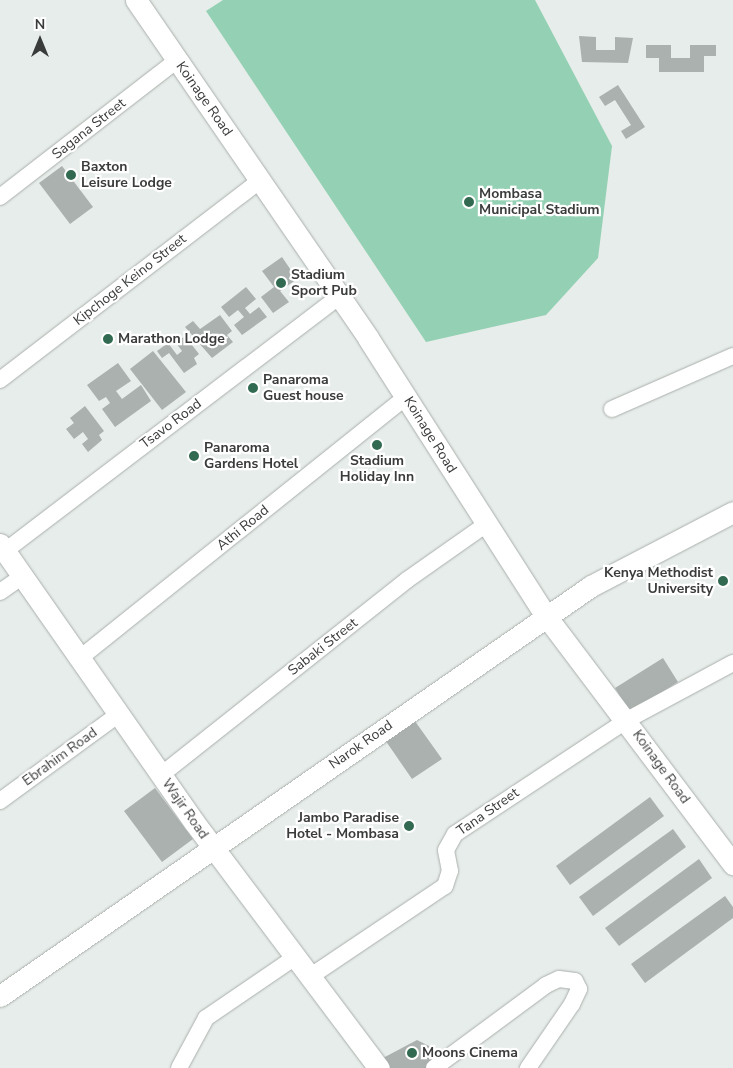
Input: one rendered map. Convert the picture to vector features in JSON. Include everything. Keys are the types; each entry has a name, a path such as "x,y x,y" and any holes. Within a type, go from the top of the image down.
{"street":[{"name":"Koinage Road","path":"136,0 406,397 546,616 627,720 733,864"},
{"name":"Sagana Street","path":"0,197 177,60"},
{"name":"Kipchoge Keino Street","path":"0,380 259,181"},
{"name":"Tsavo Road","path":"2,547 338,297"},
{"path":"612,409 733,356"},
{"name":"Athi Road","path":"80,658 406,397"},
{"name":"Narok Road","path":"0,996 591,586 733,512"},
{"name":"Sabaki Street","path":"161,775 407,580 488,523"},
{"name":"Wajir Road","path":"2,547 213,848 297,956 379,1068"},
{"path":"0,592 23,576"},
{"name":"Tana Street","path":"311,976 445,886 450,871 446,850 455,834 627,720 733,663"},
{"name":"Ebrahim Road","path":"0,801 119,714"},
{"path":"179,1068 206,1018 297,956"},
{"path":"434,1068 546,985 559,978 575,981 579,989 572,1004 528,1068"}],"green space":[{"name":"Mombasa Municipal Stadium","path":"223,0 535,0 612,146 598,258 546,315 426,342 206,11"}],"building":[{"path":"579,36 596,37 596,50 615,50 615,37 633,38 628,63 582,62"},
{"path":"646,45 671,45 671,58 690,58 690,45 716,45 716,56 704,56 704,72 659,72 659,58 646,58"},
{"path":"618,85 645,127 626,139 621,131 631,125 615,100 605,106 599,97"},
{"path":"62,166 93,207 70,224 39,183"},
{"name":"Stadium Sport Pub","path":"282,257 297,279 280,291 289,302 273,313 261,297 274,287 262,271"},
{"path":"246,287 256,299 245,308 250,314 259,307 267,317 242,335 234,325 244,317 238,310 229,317 221,307"},
{"path":"220,315 232,331 227,335 233,342 212,358 185,327 193,321 200,329"},
{"path":"185,336 199,354 194,358 197,364 184,373 169,353 162,358 157,351 168,343 177,355 182,351 176,343"},
{"path":"153,351 186,392 162,410 130,369"},
{"path":"118,363 131,381 116,391 122,399 141,385 151,401 115,427 102,409 110,403 106,397 99,401 87,385"},
{"path":"85,406 104,431 99,435 102,440 88,452 82,444 88,439 83,432 74,439 66,429 74,423 70,418"},
{"path":"663,658 678,682 630,712 615,688"},
{"path":"412,717 442,759 412,779 383,737"},
{"path":"155,788 193,839 162,862 124,811"},
{"path":"650,797 664,816 570,885 556,866"},
{"path":"673,829 686,847 593,916 579,897"},
{"path":"699,859 712,878 619,946 605,928"},
{"path":"725,896 733,907 733,918 645,983 631,964"},
{"name":"Moons Cinema","path":"417,1040 433,1048 431,1068 387,1068 383,1058"}],"place":[{"name":"Baxton Leisure Lodge","path":"71,175"},
{"name":"Mombasa Municipal Stadium","path":"469,202"},
{"name":"Stadium Sport Pub","path":"281,283"},
{"name":"Marathon Lodge","path":"108,339"},
{"name":"Panaroma Guest house","path":"253,388"},
{"name":"Stadium Holiday Inn","path":"377,445"},
{"name":"Panaroma Gardens Hotel","path":"194,456"},
{"name":"Kenya Methodist University","path":"723,581"},
{"name":"Jambo Paradise Hotel - Mombasa","path":"409,826"},
{"name":"Moons Cinema","path":"412,1053"}]}
